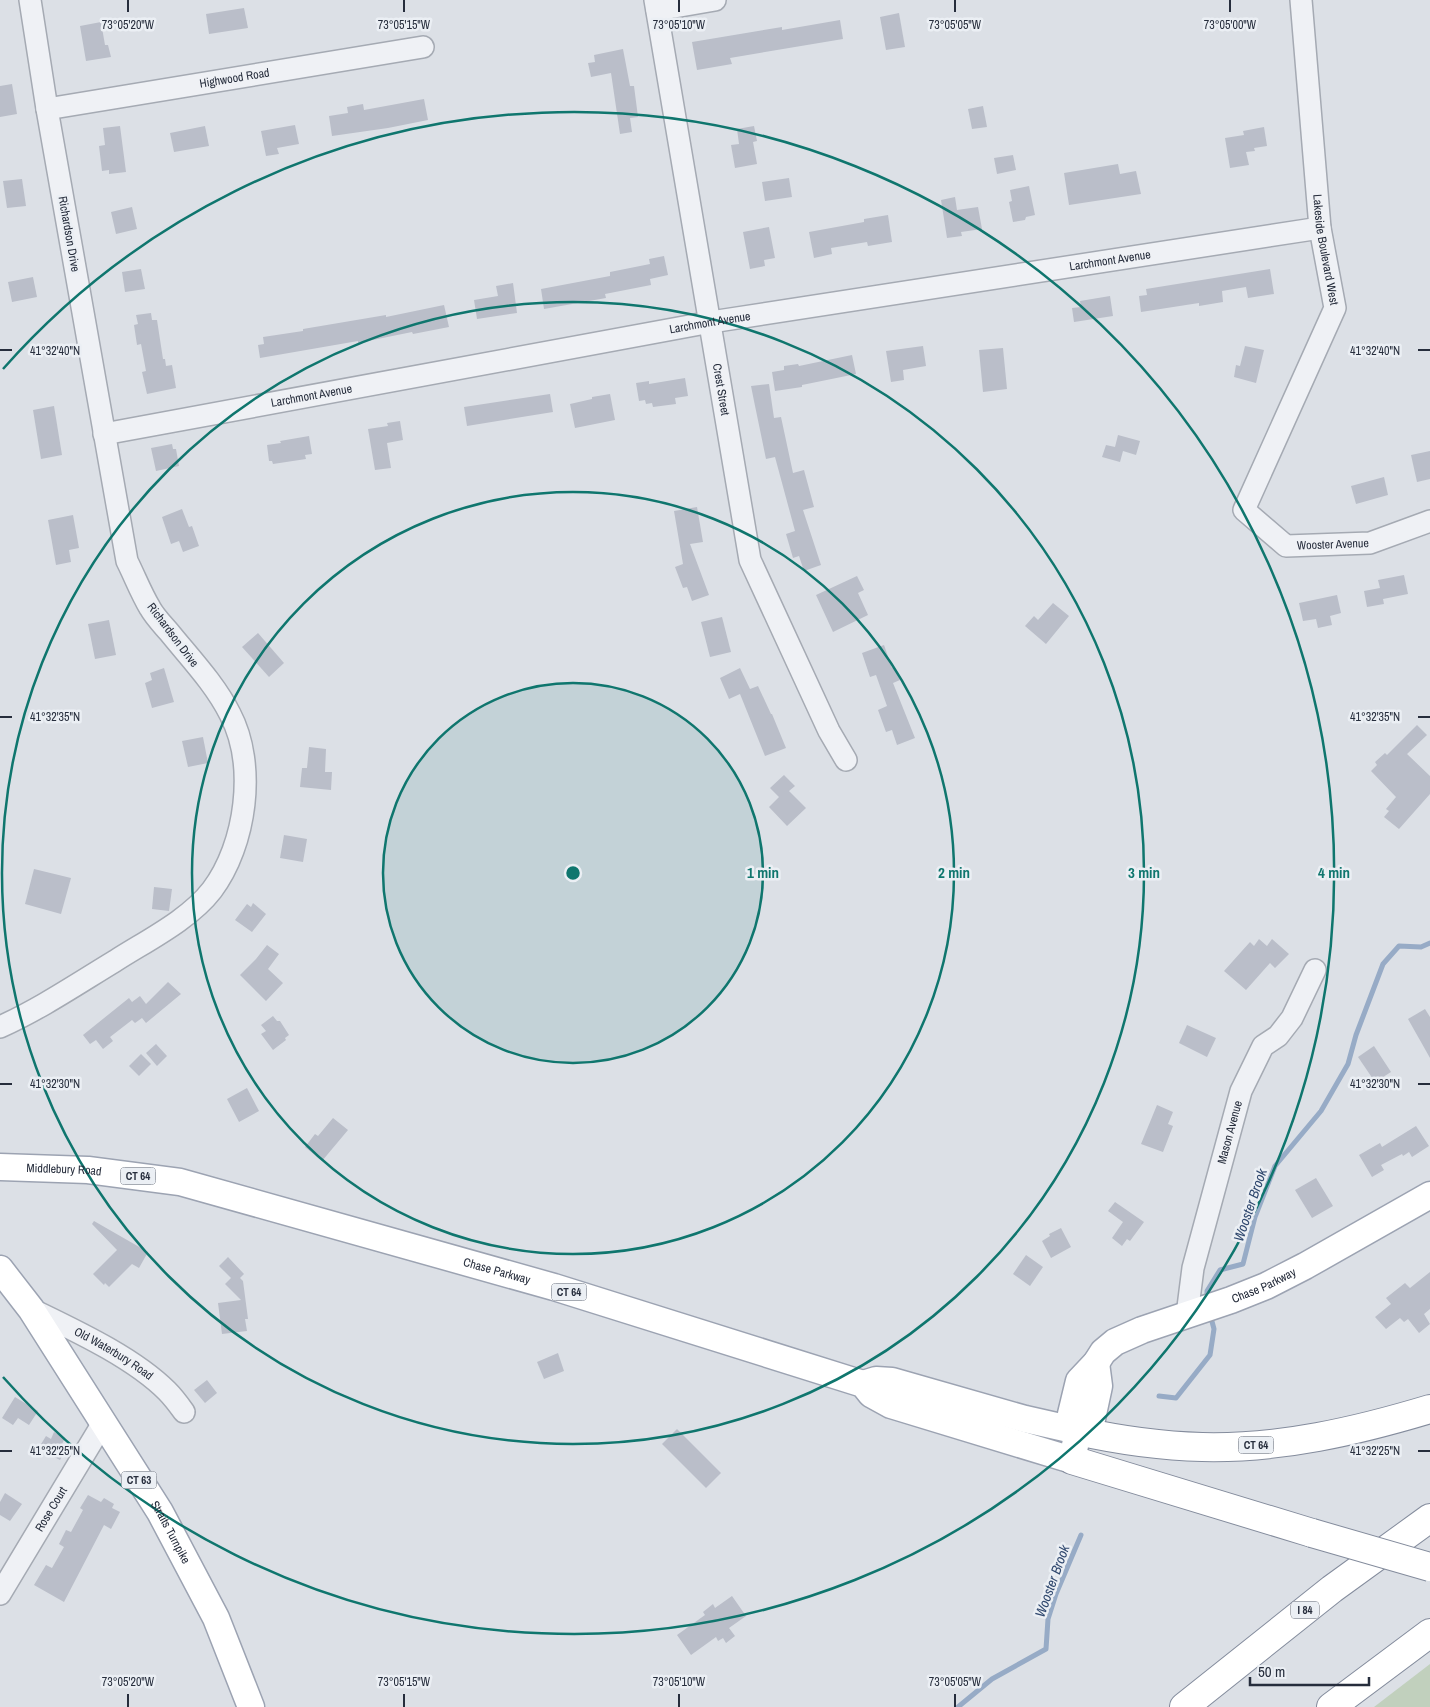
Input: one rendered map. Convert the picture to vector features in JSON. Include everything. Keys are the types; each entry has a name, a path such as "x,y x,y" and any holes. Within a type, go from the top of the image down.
{"highway":[{"name":"CT 64","path":"1078,1431 1124,1440 1190,1446 1254,1445 1286,1442 1337,1432 1430,1409"},
{"name":"CT 64","path":"1072,1460 1430,1567"},
{"name":"I 84","path":"1184,1707 1332,1588 1430,1518"},
{"path":"1331,1707 1430,1632"}],"main road":[{"name":"Middlebury Road","path":"0,1168 88,1170 180,1182 273,1207"},
{"name":"Chase Parkway","path":"273,1207 554,1287 862,1384 873,1396 891,1405 1072,1460 1078,1431 1071,1414 1079,1381 1096,1363 1103,1352 1126,1336 1239,1297 1284,1277 1430,1195"},
{"name":"Straits Turnpike","path":"0,1269 31,1309 102,1424 160,1512 211,1609 251,1707"},
{"name":"Chase Parkway","path":"862,1384 876,1380 892,1381 1025,1419 1078,1431"}],"street":[{"name":"Richardson Drive","path":"0,1027 28,1015 157,935 195,908 212,891 235,847 241,824 245,768 240,739 230,714 212,685 151,609 127,561 47,110 30,0"},
{"path":"656,5 714,0"},
{"name":"Lakeside Boulevard West","path":"1244,510 1335,308 1320,228 1301,0"},
{"name":"Crest Street","path":"656,5 750,560 829,731 846,760"},
{"name":"Highwood Road","path":"47,110 423,47"},
{"name":"Larchmont Avenue","path":"104,434 710,322 1320,228"},
{"name":"Wooster Avenue","path":"1244,510 1286,546 1370,543 1430,521"},
{"name":"Mason Avenue","path":"1202,1310 1192,1268 1241,1091 1263,1046 1278,1036 1292,1018 1315,970"},
{"name":"Old Waterbury Road","path":"31,1309 87,1337 136,1366 167,1390 184,1412"},
{"name":"Rose Court","path":"0,1594 102,1424"}],"green space":[{"path":"1430,1664 1430,1707 1374,1707"}],"building":[{"path":"244,8 248,28 209,34 206,14"},
{"path":"899,13 905,47 886,50 880,17"},
{"path":"840,20 843,39 730,58 732,64 697,70 692,42 782,27 782,30"},
{"path":"101,22 105,45 108,45 111,57 86,61 80,26"},
{"path":"623,49 630,86 634,86 638,117 630,118 632,132 620,134 611,73 591,77 588,63 595,62 594,55"},
{"path":"12,84 17,114 0,117 0,86"},
{"path":"424,99 428,120 332,136 329,116 348,113 347,107 363,104 364,110"},
{"path":"983,106 987,127 972,129 968,109"},
{"path":"295,125 299,144 277,148 279,154 266,156 261,131"},
{"path":"120,126 126,172 109,174 109,170 102,171 99,146 105,145 103,128"},
{"path":"205,126 209,146 174,152 170,133"},
{"path":"754,126 757,141 753,142 757,164 735,168 731,145 739,144 737,129"},
{"path":"1264,127 1267,146 1254,148 1255,151 1246,152 1249,165 1230,168 1225,138 1244,135 1243,131"},
{"path":"1013,155 1016,170 997,174 994,158"},
{"path":"1118,164 1120,174 1136,171 1141,194 1069,205 1064,173"},
{"path":"789,178 792,197 765,201 762,182"},
{"path":"22,179 26,206 7,208 3,181"},
{"path":"1029,186 1035,215 1026,217 1025,220 1013,222 1009,202 1012,201 1010,190"},
{"path":"955,197 957,210 978,207 982,229 961,232 962,236 947,238 941,200"},
{"path":"132,207 137,229 116,234 111,212"},
{"path":"888,215 892,242 868,246 867,242 831,248 832,254 814,258 809,232 864,222 864,219"},
{"path":"769,227 775,258 764,260 765,266 750,269 743,232"},
{"path":"664,256 668,275 650,279 651,285 605,294 606,298 544,309 541,289 610,276 610,272 650,264 649,259"},
{"path":"141,269 145,289 125,292 122,272"},
{"path":"1270,269 1274,294 1248,298 1246,287 1222,291 1223,302 1199,306 1199,303 1141,312 1139,296 1147,295 1146,289"},
{"path":"33,277 37,297 12,302 8,282"},
{"path":"513,283 517,313 477,319 474,300 498,296 496,286"},
{"path":"1110,296 1113,316 1074,322 1072,308 1081,307 1080,301"},
{"path":"444,305 449,327 260,358 258,345 264,344 263,337 386,315 386,317"},
{"path":"151,313 152,320 157,320 163,359 165,359 166,366 172,365 176,388 147,394 142,372 146,371 141,344 137,345 134,325 138,324 136,315"},
{"path":"923,346 926,366 903,370 904,380 891,382 886,351"},
{"path":"1245,346 1264,350 1256,383 1234,377 1236,365 1240,366"},
{"path":"1003,348 1007,389 983,392 979,350"},
{"path":"852,355 856,374 802,385 802,387 775,391 772,372 784,370 784,366 798,364 799,366"},
{"path":"685,378 688,396 675,398 676,404 653,407 652,403 646,404 645,400 639,401 636,383 649,381 649,384"},
{"path":"769,384 774,418 781,417 793,473 804,470 814,507 803,510 821,565 804,571 799,556 793,558 786,534 795,531 775,457 766,459 751,386"},
{"path":"550,394 553,412 467,426 464,407"},
{"path":"610,394 615,420 575,428 570,404"},
{"path":"54,406 62,455 41,459 33,410"},
{"path":"400,421 403,440 387,443 391,468 375,470 368,429 388,426 387,423"},
{"path":"1118,435 1140,441 1136,455 1123,451 1120,462 1102,457 1106,445 1115,447"},
{"path":"309,436 312,454 305,455 306,459 273,464 272,461 269,461 267,445"},
{"path":"172,444 173,449 176,449 179,466 156,471 151,448"},
{"path":"1430,451 1430,479 1417,482 1411,455"},
{"path":"1384,477 1388,495 1356,504 1351,486"},
{"path":"697,507 703,542 690,544 709,595 692,601 687,587 683,588 675,567 683,564 674,511"},
{"path":"182,509 189,527 192,526 199,546 183,552 179,541 171,544 162,517"},
{"path":"73,515 79,548 69,550 71,562 56,565 48,520"},
{"path":"1404,575 1408,594 1383,599 1384,604 1367,607 1364,591 1380,588 1378,580"},
{"path":"857,576 864,590 858,593 868,615 833,632 816,595"},
{"path":"1337,595 1341,613 1330,616 1332,625 1318,628 1316,619 1303,621 1299,603"},
{"path":"1053,603 1069,616 1046,644 1025,626 1034,616 1038,620"},
{"path":"722,617 731,652 710,657 701,622"},
{"path":"109,620 116,655 95,659 88,624"},
{"path":"258,633 284,663 269,677 242,647"},
{"path":"884,645 892,668 894,667 900,680 893,683 915,738 897,745 892,730 886,732 878,710 887,706 876,675 870,677 862,653"},
{"path":"164,668 174,702 152,708 145,683 152,680 150,673"},
{"path":"740,668 750,689 758,686 786,748 765,756 740,694 729,699 720,678"},
{"path":"1417,725 1427,735 1407,754 1430,776 1430,794 1399,829 1384,817 1389,811 1386,809 1396,797 1371,771 1377,765 1375,762 1385,753 1387,755"},
{"path":"203,737 208,763 188,767 182,741"},
{"path":"309,747 326,749 325,772 332,772 331,790 300,787 302,768 307,768"},
{"path":"784,775 795,786 789,791 806,808 787,826 769,807 779,797 770,788"},
{"path":"284,835 307,839 303,862 280,858"},
{"path":"34,869 71,878 61,914 25,904"},
{"path":"154,887 172,889 169,911 152,909"},
{"path":"253,903 266,914 252,932 235,920 247,904 251,907"},
{"path":"1259,939 1267,946 1272,939 1289,954 1275,968 1270,963 1246,990 1224,971 1250,942 1254,946"},
{"path":"267,945 279,954 268,969 283,983 266,1001 240,975"},
{"path":"168,982 181,994 146,1023 142,1018 135,1023 132,1020 110,1037 113,1041 103,1049 96,1040 90,1044 83,1035 129,998 132,1002 140,996 146,1004"},
{"path":"1425,1009 1430,1017 1430,1058 1408,1019"},
{"path":"273,1016 277,1021 280,1021 289,1035 285,1038 286,1040 273,1050 261,1034 266,1031 261,1025"},
{"path":"1187,1025 1216,1038 1207,1057 1179,1043"},
{"path":"156,1044 167,1056 157,1066 146,1053"},
{"path":"1374,1046 1391,1072 1375,1082 1358,1057"},
{"path":"141,1054 151,1064 139,1076 129,1066"},
{"path":"247,1088 259,1111 239,1122 227,1099"},
{"path":"1157,1105 1173,1112 1168,1124 1173,1126 1163,1152 1141,1144"},
{"path":"333,1118 348,1130 322,1161 305,1147 315,1134 318,1136"},
{"path":"1416,1126 1429,1146 1412,1157 1409,1152 1381,1165 1384,1170 1372,1177 1359,1155 1380,1143 1382,1147"},
{"path":"1316,1178 1333,1206 1312,1218 1295,1190"},
{"path":"1115,1202 1144,1222 1130,1241 1127,1239 1122,1246 1112,1238 1123,1222 1108,1211"},
{"path":"94,1221 148,1252 139,1268 132,1264 109,1287 105,1283 104,1285 93,1274 117,1250 92,1224"},
{"path":"1061,1228 1071,1247 1051,1258 1042,1241 1050,1236 1049,1234"},
{"path":"1026,1255 1043,1267 1030,1286 1013,1274"},
{"path":"228,1257 244,1274 240,1278 243,1281 248,1319 245,1319 247,1331 222,1334 218,1303 241,1300 225,1284 231,1278 219,1266"},
{"path":"1430,1272 1430,1309 1424,1314 1430,1324 1419,1333 1408,1319 1404,1322 1400,1318 1386,1329 1375,1317 1391,1304 1386,1298 1405,1283 1410,1288"},
{"path":"558,1353 564,1371 544,1379 537,1362"},
{"path":"207,1380 217,1393 205,1403 194,1390"},
{"path":"15,1397 38,1411 29,1425 18,1418 13,1425 2,1418"},
{"path":"677,1429 721,1473 706,1488 662,1444"},
{"path":"54,1432 65,1438 62,1444 67,1447 60,1460 38,1449 46,1436 51,1439"},
{"path":"5,1493 22,1504 10,1521 0,1515 0,1502"},
{"path":"88,1495 101,1502 104,1498 114,1504 112,1508 120,1512 111,1529 104,1525 64,1602 34,1585 46,1565 52,1568 64,1547 59,1544 66,1530 71,1532 83,1510 80,1508"},
{"path":"732,1596 746,1616 729,1628 735,1636 726,1643 723,1638 718,1641 716,1637 691,1655 677,1635 705,1615 703,1612 713,1604 715,1608"}],"waterway":[{"name":"Wooster Brook","path":"1207,1301 1207,1291 1220,1270 1243,1264 1255,1217 1275,1166 1321,1111 1348,1064 1356,1035 1383,964 1399,946 1421,947 1430,943"},
{"name":"Wooster Brook","path":"1159,1396 1176,1398 1210,1355 1214,1329 1210,1314"},
{"name":"Wooster Brook","path":"958,1707 992,1679 1046,1649 1048,1619 1056,1594 1081,1535"}]}
